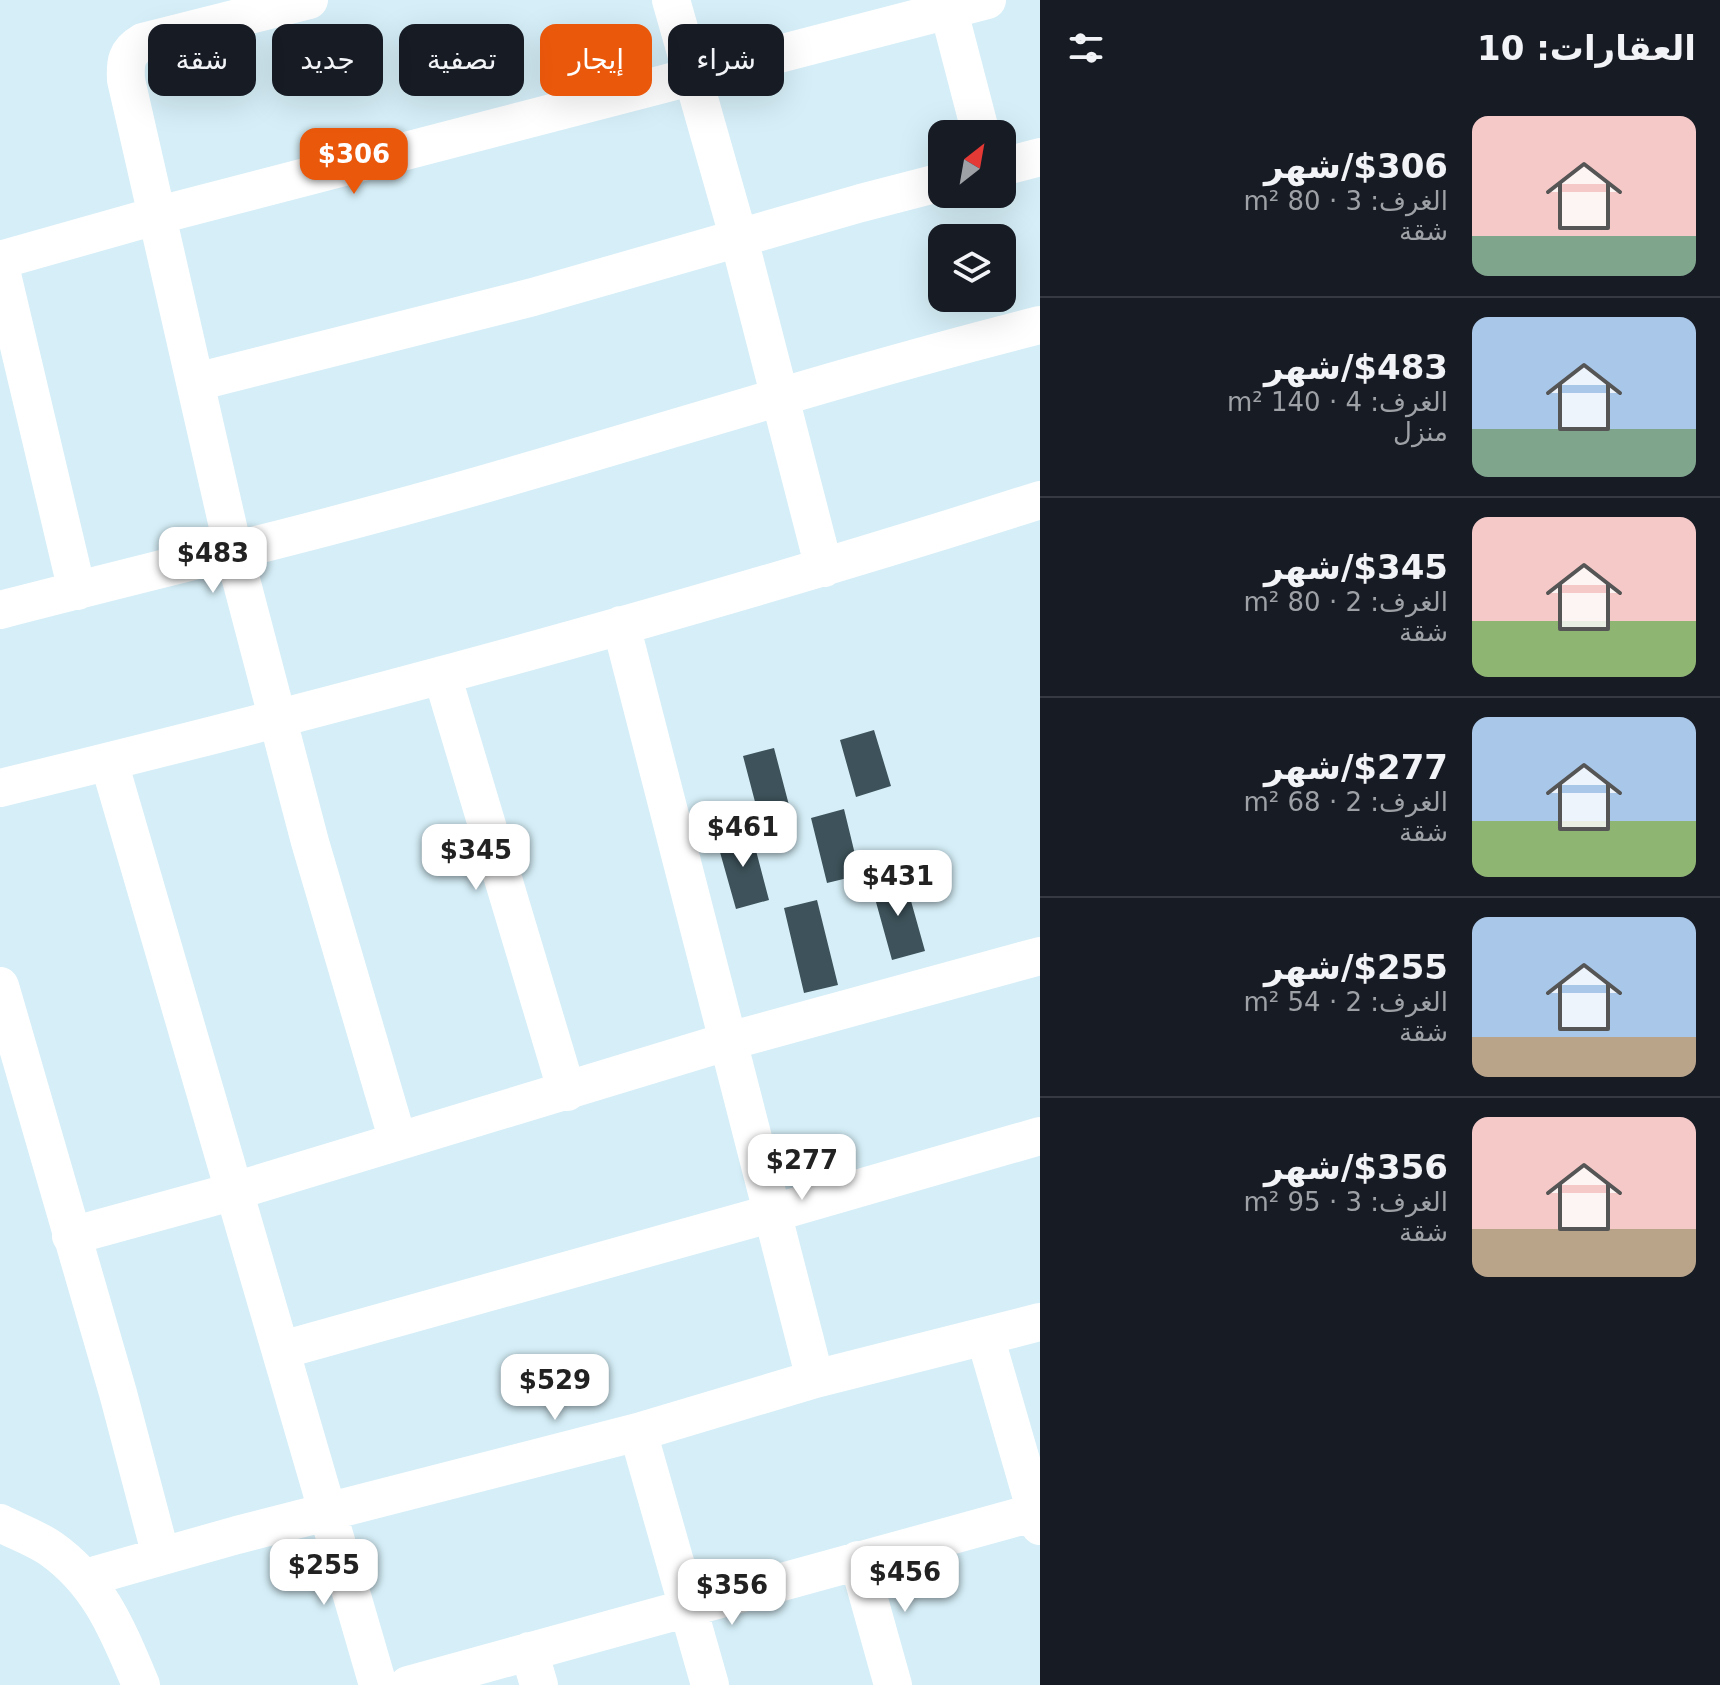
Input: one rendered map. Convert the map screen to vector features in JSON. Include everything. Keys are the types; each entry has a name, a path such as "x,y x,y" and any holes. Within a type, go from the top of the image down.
{"street":[{"path":"309,0 143,42 132,48 125,62 126,80 234,553 277,721 398,1141"},
{"path":"671,0 678,24"},
{"path":"784,52 948,5 987,0"},
{"path":"948,5 977,120"},
{"path":"77,591 0,263 159,215 668,84"},
{"path":"698,96 739,239 824,568"},
{"path":"1016,163 1040,157"},
{"path":"196,382 533,297 928,186"},
{"path":"0,610 234,553 1040,325"},
{"path":"0,788 277,721 824,568 1040,500"},
{"path":"621,625 815,1379"},
{"path":"442,675 567,1092"},
{"path":"109,762 378,1685"},
{"path":"71,1236 235,1191 729,1041 1039,959"},
{"path":"0,986 118,1393 161,1556"},
{"path":"282,1350 1040,1136"},
{"path":"85,1578 638,1432 815,1379 1040,1322"},
{"path":"408,1685 534,1668 688,1607 858,1560 1039,1516 985,1336"},
{"path":"638,1432 710,1685"},
{"path":"0,1523 49,1548 85,1578 113,1618 141,1685"},
{"path":"858,1560 893,1685"}],"building":[{"path":"874,730 891,786 856,797 840,740"},
{"path":"774,748 790,809 759,817 743,756"},
{"path":"844,809 860,875 827,883 811,818"},
{"path":"750,828 769,900 736,909 716,838"},
{"path":"904,876 925,951 892,960 871,884"},
{"path":"817,900 838,985 804,993 784,908"}]}
